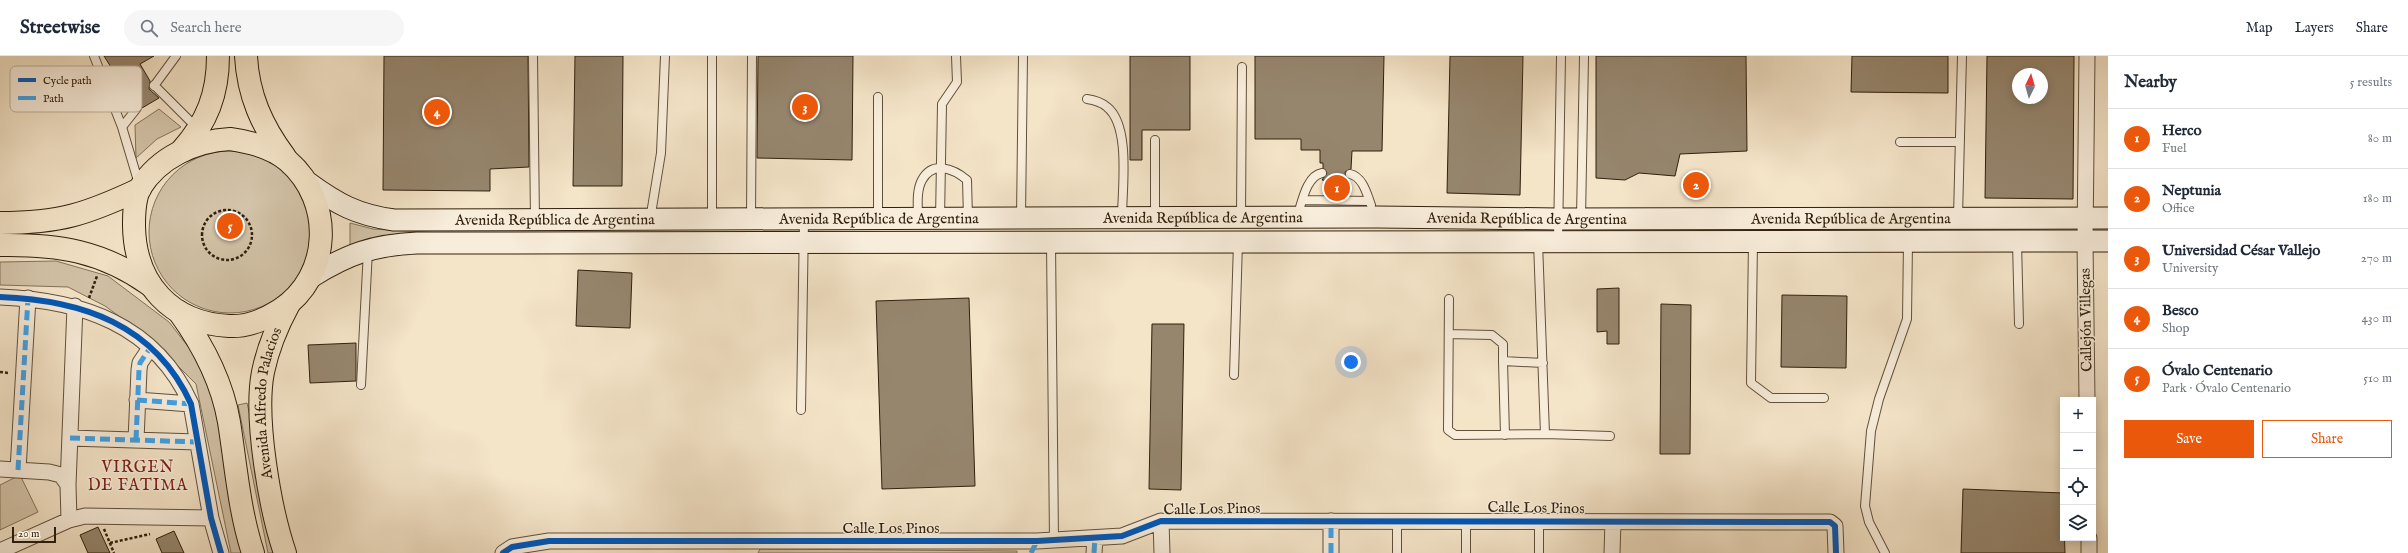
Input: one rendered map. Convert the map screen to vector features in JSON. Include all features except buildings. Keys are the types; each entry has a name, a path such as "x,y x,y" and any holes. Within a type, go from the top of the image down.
{"main road":[{"path":"218,56 218,76 215,95 210,109 199,130 182,151 150,174 140,189 134,219 135,248 138,261 151,286 159,296 179,312 203,323 230,326 252,323 272,316 290,304 311,277 319,257 322,235 321,217 316,199 307,182 288,161 261,121 250,86 246,56"},
{"path":"182,151 213,140 230,139 251,142 264,147 288,161"},
{"name":"Avenida República de Argentina","path":"307,182 332,201 370,217 394,220 878,220 1241,217 1300,209 1373,209 1558,219 2108,218"},
{"path":"0,223 55,221 79,215 140,189"},
{"path":"1762,242 1771,219"},
{"path":"730,242 731,220"},
{"path":"455,221 455,243"},
{"path":"577,221 577,243"},
{"name":"Avenida República de Argentina","path":"311,277 348,255 368,248 398,244 730,242 2108,241"},
{"path":"0,245 49,246 74,250 103,259 136,276 151,286"},
{"name":"Avenida Alfredo Palacios","path":"285,553 272,505 265,459 261,395 267,355 273,337 290,304"},
{"path":"179,312 202,345 216,376 224,399 229,421 240,504 253,553"}],"street":[{"name":"Callejón Villegas","path":"2087,56 2085,218 2087,397"},
{"path":"0,297 28,298 80,308 117,322 150,348 173,372 183,387 191,404 210,518 221,553"},
{"path":"18,470 28,298"},
{"path":"69,520 68,485 70,438 80,308"},
{"path":"136,440 140,363 150,348"},
{"path":"138,400 191,404"},
{"path":"70,438 197,442"},
{"path":"0,469 49,472 61,476 68,485"},
{"path":"0,551 69,520 97,514 210,518"},
{"name":"Calle Los Pinos","path":"503,553 512,547 549,541 603,547 1034,547 1054,540 1122,536 1161,521 1466,520 1539,522 1830,522 1835,526 1836,553"},
{"path":"1161,521 1162,553"},
{"path":"1331,521 1331,553"},
{"path":"1612,553 1613,522"},
{"path":"1094,538 1094,553"},
{"path":"2089,541 2089,553"}],"lane":[{"path":"94,56 98,66"},
{"path":"176,56 154,86 199,130"},
{"path":"533,56 535,221"},
{"path":"650,220 661,153 665,56"},
{"path":"712,56 731,220"},
{"path":"731,220 752,56"},
{"path":"940,219 942,104 957,82 956,56"},
{"path":"1021,219 1023,56"},
{"path":"1546,434 1543,363 1548,242 1558,219 1561,56"},
{"path":"1581,219 1584,56"},
{"path":"1958,218 1962,56"},
{"path":"1241,217 1242,67"},
{"path":"878,97 878,220"},
{"path":"1087,99 1101,102 1108,107 1118,121 1122,151 1122,218"},
{"path":"116,112 122,127 140,189"},
{"path":"122,127 134,112"},
{"path":"1155,218 1156,140"},
{"path":"1900,142 1960,142"},
{"path":"918,219 918,195 922,180 932,171 940,168 956,170 967,180 968,219"},
{"path":"1300,209 1311,179 1316,174 1322,173"},
{"path":"1350,174 1356,176 1360,180 1373,209"},
{"path":"801,410 804,220"},
{"path":"1885,553 1869,522 1866,506 1868,469 1871,431 1879,399 1907,319 1908,241"},
{"path":"2017,241 2019,324"},
{"path":"1051,242 1054,540"},
{"path":"1234,375 1238,242"},
{"path":"1762,242 1751,383 1771,398 1824,398"},
{"path":"361,385 368,248"},
{"path":"1449,300 1448,430 1455,435 1546,434 1610,436"},
{"path":"1449,334 1492,335 1503,344 1505,435"},
{"path":"1503,361 1543,363"},
{"path":"1466,520 1466,553"},
{"path":"1397,521 1397,553"},
{"path":"1539,522 1539,553"}],"path":[{"path":"222,211 237,212 248,221 251,228 252,235 249,246 241,255 230,259 214,256 204,242 204,226 214,214 222,211"},
{"path":"80,308 103,259"},
{"path":"97,514 114,553"},
{"path":"110,543 150,534"}],"shaded area":[{"path":"159,109 181,127 157,139 136,158 135,125"},
{"path":"222,151 238,151 254,154 268,160 282,169 293,180 302,194 308,208 311,232 310,248 302,270 293,284 282,295 268,304 254,310 238,313 222,313 206,310 192,304 178,295 167,284 158,270 152,256 149,240 149,224 152,208 158,194 167,180 178,169 192,160 206,154"},
{"path":"350,223 373,229 440,233 350,245"},
{"path":"56,261 108,276 169,322 211,376 248,553 231,553 196,384 153,341 105,306 68,287 0,285 0,262"},
{"path":"247,403 282,553 268,553 238,405"},
{"path":"20,475 38,512 0,530 0,485"},
{"path":"760,549 1017,551 1017,553 758,553"}],"marked path":[{"path":"18,470 28,298"},
{"path":"136,440 140,363 150,348"},
{"path":"137,400 191,404"},
{"path":"70,438 197,442"},
{"path":"1331,521 1331,553"},
{"path":"1094,553 1095,538"},
{"path":"1031,553 1037,541"}],"cycle path":[{"path":"0,297 30,299 87,311 112,322 136,336 157,354 176,377 191,404 211,518 221,553"},
{"path":"503,553 512,547 549,541 1037,541 1122,536 1161,521 1830,522 1835,526 1836,553"}],"place":[{"name":"Universidad César Vallejo","path":"805,107"},
{"name":"Besco","path":"437,112"},
{"name":"Neptunia","path":"1696,185"},
{"name":"Herco","path":"1337,188"},
{"name":"Óvalo Centenario","path":"230,226"}],"district":[{"name":"VIRGEN DE FATIMA","path":"138,477"}]}
